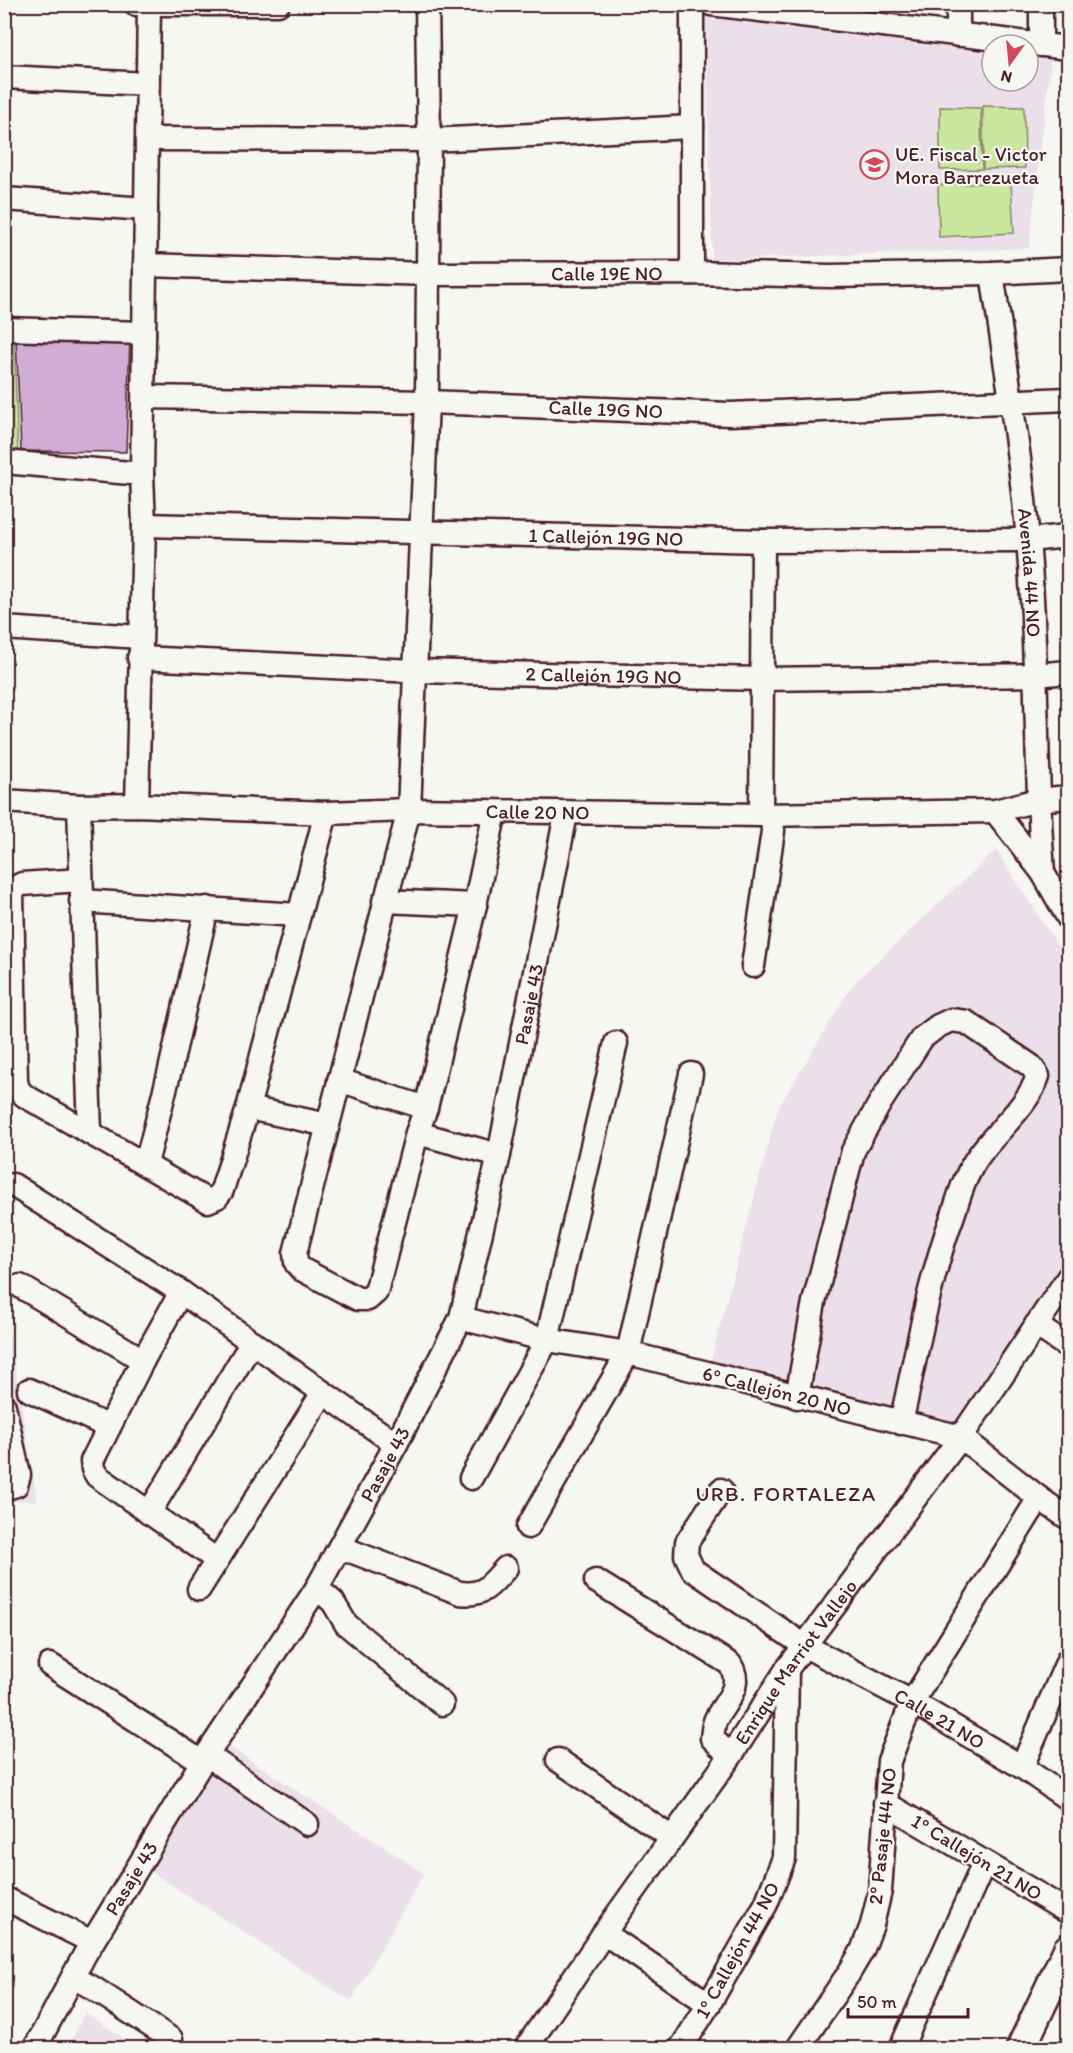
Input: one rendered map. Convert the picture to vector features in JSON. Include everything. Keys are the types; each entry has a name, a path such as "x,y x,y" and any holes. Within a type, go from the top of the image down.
{"main road":[{"path":"1021,2049 1068,1949"}],"street":[{"path":"136,4 278,4"},
{"path":"412,4 433,4"},
{"path":"426,4 429,140 426,402 409,810 295,1253 296,1263 301,1269 358,1299 368,1299 376,1292 417,1133 426,1108 495,812"},
{"path":"692,4 692,273"},
{"path":"711,4 1068,48"},
{"path":"958,4 958,35"},
{"path":"1041,4 1041,45"},
{"path":"137,805 144,525 142,474 149,5"},
{"path":"4,77 148,84"},
{"path":"148,139 429,140 692,127"},
{"path":"4,199 146,208"},
{"name":"Calle 19E NO","path":"145,265 428,274 692,273 830,276 1068,269"},
{"name":"Avenida 44 NO","path":"992,273 1028,540 1036,675 1038,800 1043,873"},
{"path":"4,329 144,333"},
{"name":"Calle 19G NO","path":"144,397 426,402 730,414 1068,399"},
{"path":"4,462 142,474"},
{"name":"1 Callejón 19G NO","path":"144,525 763,541 1028,540 1068,536"},
{"path":"753,966 773,831 766,815 762,679 763,541"},
{"name":"2 Callejón 19G NO","path":"4,628 140,648 416,671 762,679 1036,675 1068,672"},
{"name":"Calle 20 NO","path":"4,801 79,806 137,805 326,813 409,810 566,814 766,815 995,811 1038,800 1068,797"},
{"path":"79,806 90,1133"},
{"path":"995,811 1043,873 1068,917"},
{"path":"299,915 207,908 22,885 16,887 12,894 18,1090 208,1200 217,1197 222,1190 248,1108 326,813"},
{"name":"Pasaje 43","path":"35,2049 92,1942 204,1759 317,1588 396,1444 461,1318 499,1155 566,814"},
{"path":"384,901 475,905"},
{"path":"146,1164 207,908"},
{"path":"797,1397 814,1302 853,1150 922,1038 951,1020 966,1022 1031,1066 1038,1076 1034,1087 1006,1125 982,1150 969,1171 945,1236 929,1291 901,1423"},
{"path":"471,1478 547,1340 616,1043"},
{"path":"528,1527 628,1353 691,1074"},
{"path":"339,1080 426,1108"},
{"path":"248,1108 328,1125"},
{"path":"417,1133 499,1155"},
{"path":"13,1185 182,1293 396,1444"},
{"name":"Enrique Marriot Vallejo","path":"526,2049 604,1933 732,1754 787,1669 961,1437 1068,1278"},
{"path":"20,1286 143,1360"},
{"path":"182,1293 143,1360 109,1426 92,1461 93,1469 97,1476 217,1560"},
{"name":"6º Callejón 20 NO","path":"461,1318 547,1340 628,1353 961,1437 1068,1518"},
{"path":"1036,1325 1068,1347"},
{"path":"149,1513 252,1342"},
{"path":"29,1390 109,1426"},
{"path":"199,1589 323,1393"},
{"path":"4,1406 19,1475 16,1485 4,1490"},
{"name":"Calle 21 NO","path":"721,1491 687,1542 687,1555 693,1570 805,1646 912,1702 1022,1767 1068,1799"},
{"name":"2º Pasaje 44 NO","path":"798,2049 854,1966 872,1925 880,1891 889,1761 912,1702 1039,1498"},
{"path":"339,1550 352,1552 460,1593 474,1595 485,1589 506,1569"},
{"path":"596,1581 730,1664 735,1672 736,1686 714,1722 712,1738 732,1754"},
{"path":"317,1588 333,1602 346,1624 442,1704"},
{"path":"1022,1767 1068,1660"},
{"path":"50,1665 307,1824"},
{"name":"1º Callejón 44 NO","path":"681,2049 766,1904 784,1857 787,1669"},
{"path":"558,1760 672,1838"},
{"name":"1º Callejón 21 NO","path":"885,1803 1068,1912"},
{"path":"901,2049 984,1863"},
{"path":"4,1898 92,1942"},
{"path":"604,1933 709,2004"},
{"path":"73,1977 171,2039"}],"shaded area":[{"name":"UE. Fiscal - Victor Mora Barrezueta","path":"706,17 980,51 980,93 1040,93 1040,59 1051,60 1029,248 712,260"},
{"path":"996,850 1068,961 1068,1255 968,1412 961,1419 949,1423 710,1363 778,1108 853,984"},
{"path":"5,1304 37,1501 5,1501"},
{"path":"224,1743 424,1873 351,2001 148,1870"},
{"path":"85,2013 138,2048 67,2048"}],"green space":[{"path":"983,106 1024,107 1025,168 983,169"},
{"path":"940,107 981,108 982,169 940,170"},
{"path":"1011,182 1014,233 939,237 938,185"},
{"path":"5,336 14,336 18,457 5,455"}],"building":[{"path":"16,337 130,340 126,452 21,451"}],"place":[{"name":"UE. Fiscal - Victor Mora Barrezueta","path":"874,165"}],"district":[{"name":"URB. FORTALEZA","path":"786,1493"}]}
